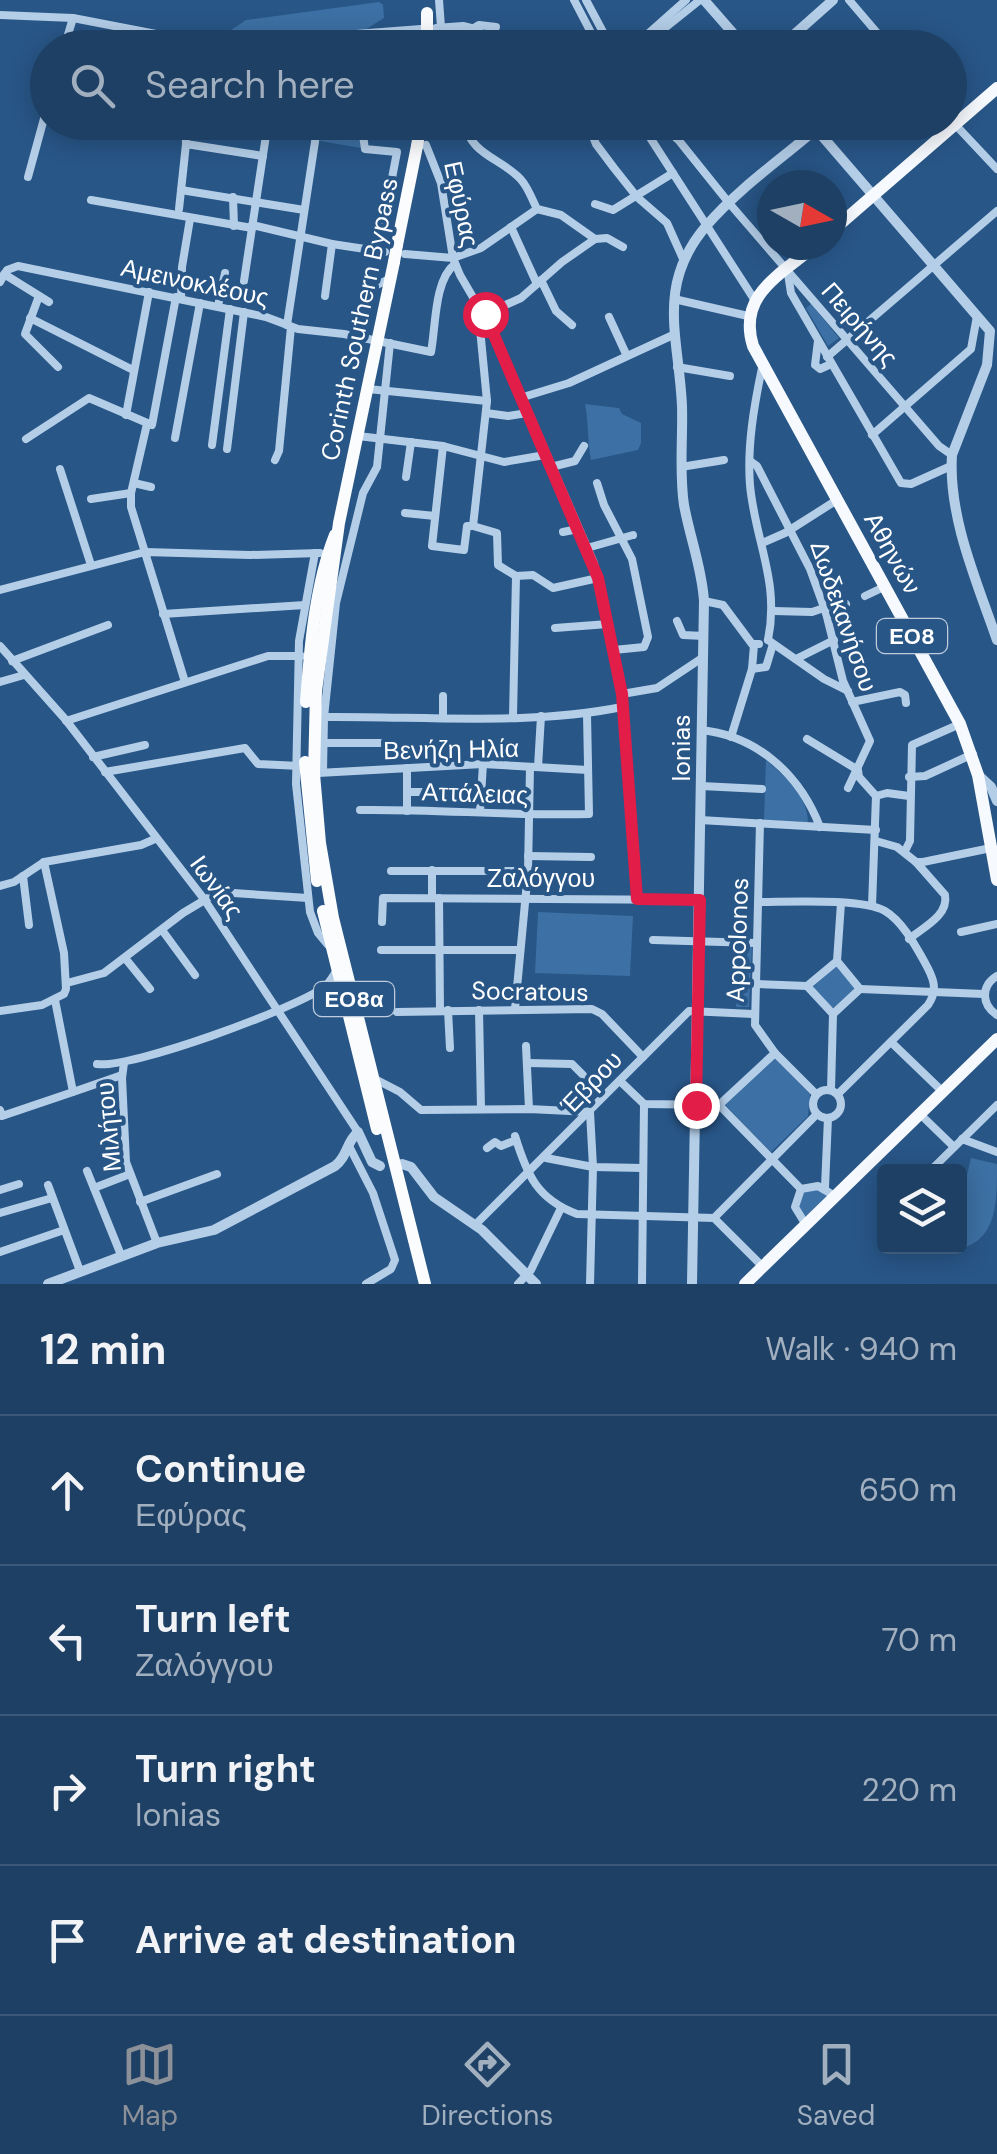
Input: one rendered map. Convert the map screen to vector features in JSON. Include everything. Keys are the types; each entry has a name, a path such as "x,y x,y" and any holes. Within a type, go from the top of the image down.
{"highway":[{"name":"Corinth Southern Bypass","path":"420,140 422,146 392,253 384,342 368,389 340,524 332,602 310,718 318,743 310,769 326,886 425,1284"},
{"name":"Corinth Southern Bypass","path":"340,524 322,553 310,664 309,862 417,1284"}],"main road":[{"path":"967,111 997,88"},
{"path":"847,218 933,140"},
{"path":"748,316 754,299 799,260"},
{"name":"Αθηνών","path":"748,316 748,332 763,364 960,724 978,775 997,880"},
{"path":"745,1284 806,1225 830,1192 920,1114 997,1039"}],"street":[{"path":"439,0 438,28 477,30"},
{"path":"574,0 590,30"},
{"path":"586,0 601,30"},
{"path":"652,30 686,0"},
{"path":"663,30 702,0 730,30"},
{"path":"799,30 833,0"},
{"path":"849,0 875,30"},
{"path":"0,15 73,18 129,30"},
{"path":"69,30 73,18"},
{"path":"474,28 479,24 496,27"},
{"path":"410,30 421,29"},
{"path":"967,138 997,169"},
{"path":"28,177 38,140"},
{"path":"178,208 186,140"},
{"path":"244,282 265,140"},
{"path":"275,460 300,234 315,140"},
{"path":"363,140 364,149 396,152 392,253"},
{"path":"470,140 518,176 537,209 561,215 594,239"},
{"path":"594,140 636,196 667,223 684,261"},
{"path":"651,140 754,299"},
{"name":"Πειρήνης","path":"678,140 951,460"},
{"name":"Ionias","path":"692,1284 704,602 702,576 684,502 682,399 673,335 674,300 684,261 707,225 800,140"},
{"path":"829,140 990,331 990,351 951,460 961,528 997,640"},
{"path":"186,144 263,156"},
{"name":"Εφύρας","path":"422,146 441,183 454,261 485,314 598,578 622,694 637,899"},
{"path":"595,204 613,210 673,174"},
{"path":"181,190 304,210"},
{"path":"233,197 234,226"},
{"path":"91,200 300,234 332,244 454,261 481,248 537,209"},
{"path":"818,341 815,364 820,369 847,340 997,211"},
{"path":"185,682 135,528 131,494 179,298 190,219"},
{"path":"510,227 556,311 572,326"},
{"path":"485,314 521,298 594,239 606,238 624,248"},
{"path":"325,296 332,244"},
{"name":"Αμεινοκλέους","path":"2,276 18,266 200,302 289,326 432,352 442,284 454,261"},
{"path":"787,270 791,293 901,483 911,484 951,460"},
{"path":"218,306 225,273"},
{"path":"2,276 49,302"},
{"path":"355,336 367,290 391,278"},
{"path":"126,415 150,292"},
{"path":"38,296 24,334 58,367"},
{"path":"674,300 748,316"},
{"path":"175,438 200,302"},
{"path":"473,526 487,401 477,304"},
{"path":"212,445 230,309"},
{"path":"227,450 244,312"},
{"path":"872,435 971,349 977,316"},
{"path":"609,317 626,354"},
{"path":"30,318 133,370"},
{"path":"520,398 568,383 673,335"},
{"path":"310,718 328,660 332,602 361,501 377,466 386,391 384,342"},
{"path":"752,670 766,667 774,611 754,513 750,461 756,393 763,364"},
{"path":"677,368 730,376"},
{"path":"368,389 487,401"},
{"path":"26,439 90,398 149,424"},
{"path":"486,413 527,413"},
{"path":"358,436 443,446 514,462 545,455"},
{"path":"406,477 411,442"},
{"path":"443,446 432,546 464,550 467,526 473,526 497,533 498,565 516,576 533,576 553,588 598,578"},
{"path":"551,467 575,461 584,446"},
{"path":"681,468 724,460"},
{"name":"Δωδεκανήσου","path":"750,461 757,466 792,528 825,610 852,702 870,740 848,788"},
{"path":"60,469 91,565"},
{"path":"134,483 150,487"},
{"path":"598,483 604,505 636,572 648,636 644,646 614,650"},
{"path":"91,500 131,494"},
{"path":"345,497 361,501"},
{"path":"762,543 837,500"},
{"path":"405,512 435,516"},
{"path":"563,532 578,529"},
{"path":"587,548 632,534"},
{"path":"0,590 145,552 322,553 305,604 301,656 310,718"},
{"path":"513,716 516,576"},
{"path":"865,596 886,586"},
{"path":"704,602 723,605 754,645"},
{"path":"163,614 305,604"},
{"path":"774,611 812,612 846,604"},
{"path":"676,622 683,635 704,636"},
{"path":"555,628 608,624"},
{"path":"12,661 108,626"},
{"path":"796,659 834,640"},
{"path":"754,645 770,642 848,691"},
{"path":"731,737 752,670 754,645"},
{"name":"Ιωνίας","path":"0,646 66,721 204,899 358,1132 372,1162 380,1166"},
{"path":"66,721 268,656 301,656"},
{"path":"622,694 658,688 702,658"},
{"path":"0,682 24,675"},
{"path":"852,702 900,692 905,694 906,703"},
{"path":"443,696 443,717"},
{"path":"310,718 541,716 587,714 622,707"},
{"path":"587,714 588,770"},
{"path":"515,1009 529,816 541,716"},
{"path":"904,850 910,841 912,745 960,724"},
{"path":"701,730 731,737 759,750 785,770 811,804 820,827"},
{"path":"807,740 858,770 876,796 872,906"},
{"path":"318,743 381,743"},
{"path":"93,756 145,746"},
{"name":"Βενήζη Ηλία","path":"105,772 245,748 258,764 310,769 483,764 588,770"},
{"path":"909,777 926,776 972,754"},
{"path":"480,811 483,764"},
{"path":"406,768 407,810"},
{"name":"Αττάλειας","path":"360,810 480,811 529,816 589,814 588,770"},
{"path":"978,775 991,787 997,801"},
{"path":"701,786 762,788"},
{"path":"407,792 427,792"},
{"path":"876,796 887,792 910,796"},
{"path":"700,820 876,830"},
{"name":"Appolonos","path":"760,823 755,1025 775,1053 816,1094"},
{"path":"0,886 44,862 155,839"},
{"path":"876,841 904,850 945,895 943,911 909,939"},
{"path":"916,862 992,848"},
{"path":"528,856 591,857"},
{"path":"0,1011 55,1000 64,994 67,982 44,862"},
{"path":"309,862 308,898 314,924 332,950"},
{"path":"390,870 528,870"},
{"path":"432,870 450,1048"},
{"path":"22,876 29,925"},
{"path":"67,982 98,976 218,892 308,898"},
{"name":"Ζαλόγγου","path":"382,922 382,898 700,900"},
{"path":"759,902 872,906 893,917 930,973 935,992 928,1005 834,1092 816,1094 813,1104 817,1114 828,1118 841,1107 834,1092 833,1014 808,986"},
{"path":"755,984 808,986 836,961 841,903"},
{"path":"961,932 997,924"},
{"path":"162,930 195,975"},
{"path":"654,940 757,944"},
{"path":"382,950 520,950"},
{"path":"124,958 150,989"},
{"path":"836,961 860,989"},
{"path":"97,1064 124,1063 276,1011 326,987 337,970"},
{"path":"997,976 987,984 984,994 989,1010 997,1015"},
{"path":"326,987 342,991"},
{"path":"833,1014 860,989 984,994"},
{"path":"55,1000 73,1092"},
{"path":"479,1010 481,1109"},
{"name":"Socratous","path":"398,1012 598,1011 642,1057"},
{"path":"698,1011 754,1014"},
{"name":"Έβρου","path":"475,1226 688,1012 698,1011"},
{"path":"891,1042 942,1092"},
{"path":"526,1046 528,1108"},
{"path":"620,1082 644,1104 719,1104 775,1053"},
{"name":"Μιλήτου","path":"124,1063 126,1162 157,1244"},
{"path":"528,1063 572,1064 583,1075"},
{"path":"1,1114 122,1075"},
{"path":"373,1078 400,1092 421,1110 528,1108 590,1112 590,1284"},
{"path":"642,1284 644,1104"},
{"path":"719,1104 801,1189"},
{"path":"937,1164 997,1105"},
{"path":"714,1218 817,1114"},
{"path":"920,1114 954,1147"},
{"path":"801,1189 812,1186 830,1192 828,1118"},
{"path":"48,1284 120,1255 214,1230 335,1166 358,1132"},
{"path":"487,1148 494,1142 500,1146 515,1138 527,1176 561,1208 592,1215 714,1218 764,1267"},
{"path":"962,1139 997,1152"},
{"path":"349,1146 374,1193 396,1264 366,1284"},
{"path":"546,1158 593,1166 643,1168"},
{"path":"402,1164 411,1167 445,1207 475,1226 536,1284"},
{"path":"88,1170 120,1255"},
{"path":"94,1188 130,1174"},
{"path":"140,1202 217,1174"},
{"path":"0,1190 19,1184"},
{"path":"48,1186 80,1271"},
{"path":"801,1189 795,1207 806,1225"},
{"path":"0,1212 52,1198"},
{"path":"518,1284 561,1208"},
{"path":"0,1252 64,1230"}],"shaded area":[{"path":"379,2 384,18 365,30 231,30 246,20"},
{"path":"360,140 361,148 320,141"},
{"path":"811,304 839,338 828,346 806,308"},
{"path":"585,404 619,408 622,414 641,423 638,450 591,460"},
{"path":"766,760 799,795 808,822 764,820"},
{"path":"538,912 633,916 630,976 535,973"},
{"path":"739,946 752,947 749,1007 736,1007"},
{"path":"836,966 856,989 833,1008 813,987"},
{"path":"775,1058 810,1094 808,1116 771,1152 725,1105"},
{"path":"971,1158 997,1164 991,1222 985,1233 967,1246 967,1175"},
{"path":"815,1188 829,1194 803,1219 798,1202 804,1192"}],"route":[{"path":"485,314 598,578 622,694 637,899 700,900 696,1105"}]}
